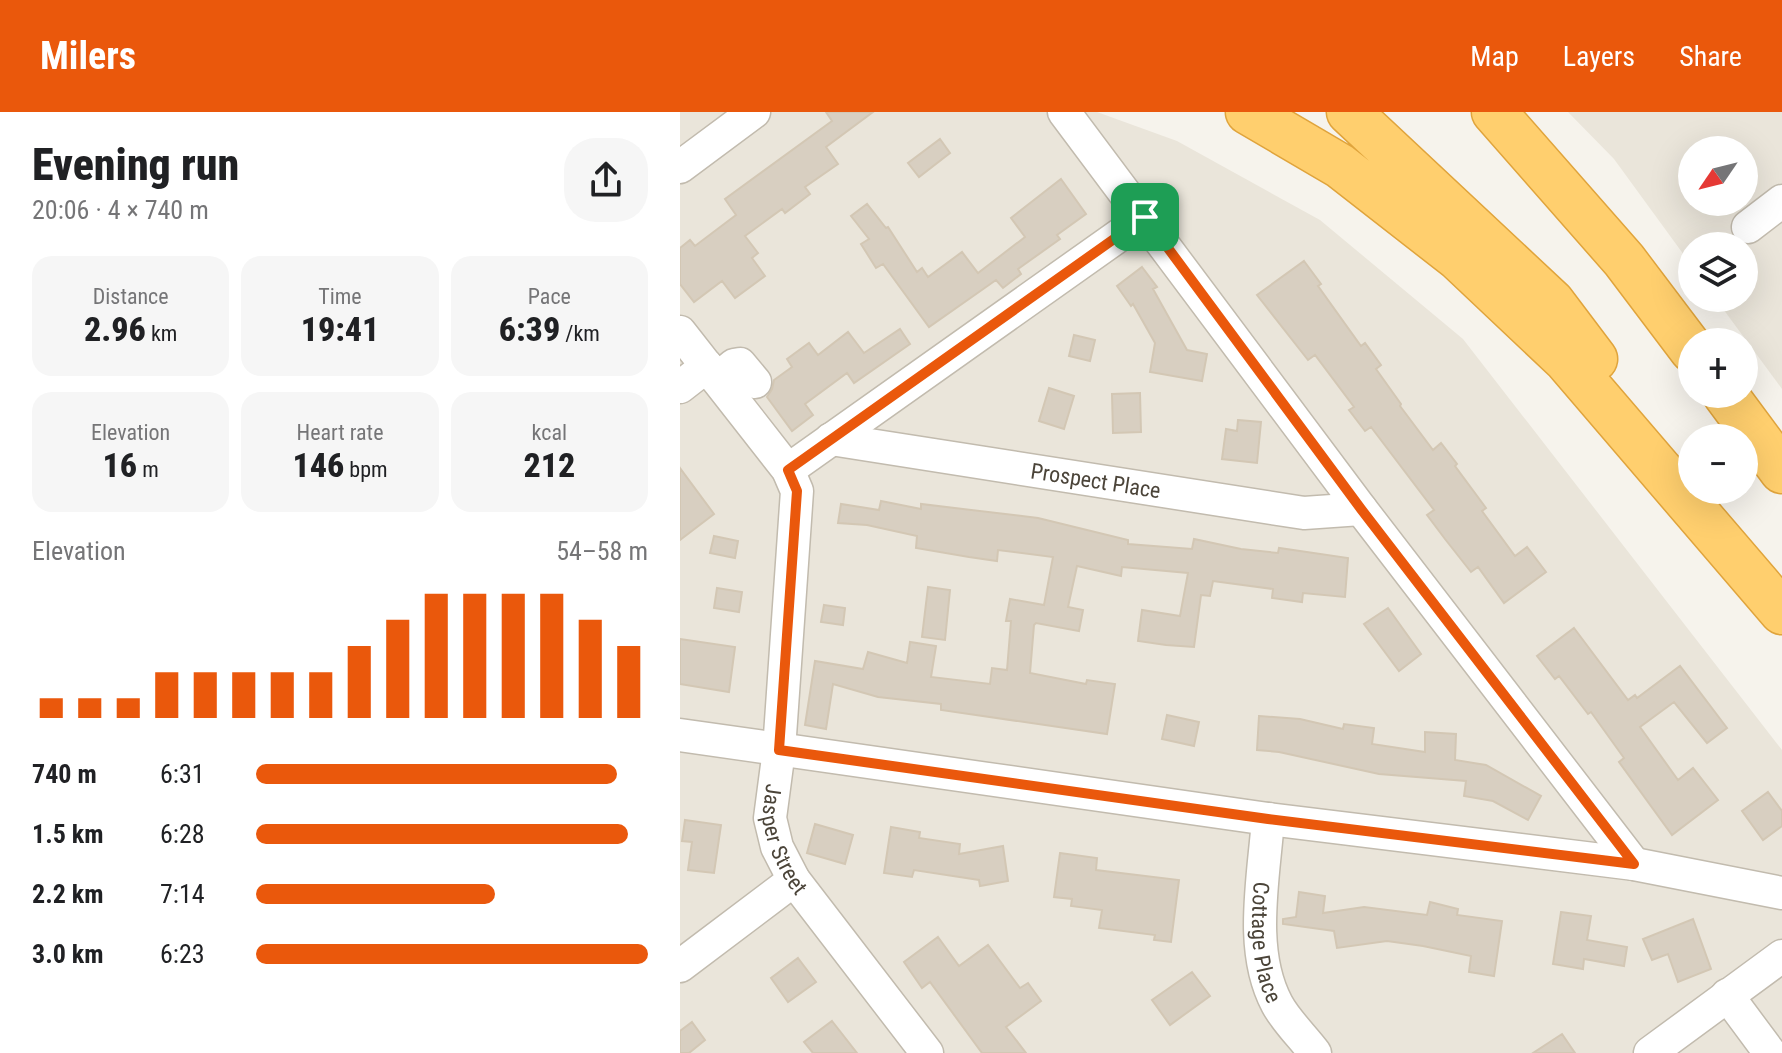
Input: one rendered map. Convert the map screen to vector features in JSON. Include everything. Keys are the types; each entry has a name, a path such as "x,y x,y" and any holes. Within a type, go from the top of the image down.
{"highway":[{"path":"1248,112 1340,166 1458,258 1566,360 1782,611"},
{"path":"1349,112 1552,302 1678,471"},
{"path":"1495,117 1624,260 1678,331"},
{"path":"1735,408 1782,471"},
{"path":"1702,504 1782,611"}],"street":[{"path":"680,167 754,112"},
{"path":"1064,112 1361,509 1634,864"},
{"path":"1748,227 1782,201"},
{"path":"788,470 1145,217"},
{"name":"Jasper Street","path":"680,332 788,470 797,491 779,750 770,818 777,847 794,880 927,1053"},
{"path":"680,387 712,372 740,364 755,382"},
{"name":"Prospect Place","path":"831,439 1304,513 1361,509"},
{"path":"680,735 1268,819 1634,864 1782,893"},
{"name":"Cottage Place","path":"1268,819 1259,946 1277,1004 1315,1053"},
{"path":"680,966 794,880"},
{"path":"1650,1053 1782,956"},
{"path":"1727,995 1770,1053"}],"shaded area":[{"path":"680,112 1097,112 1177,141 1320,220 1463,339 1782,750 1782,1053 680,1053"},
{"path":"1568,112 1782,112 1782,389 1758,356 1758,328 1737,328 1725,312 1758,312 1758,232 1678,232 1678,247 1614,159"}],"building":[{"path":"826,112 873,112 826,147 838,164 805,187 810,194 785,213 782,209 745,236 758,253 752,258 765,276 735,298 722,281 694,302 680,284 680,248 690,240 695,246 736,215 725,199 832,121"},
{"path":"940,139 950,153 919,177 908,163"},
{"path":"1061,179 1086,214 1057,235 1060,239 1018,269 1021,274 1003,288 996,280 929,327 883,264 876,268 861,244 869,239 851,216 867,204 888,227 917,272 922,268 928,277 962,252 978,273 1025,237 1011,218"},
{"path":"1304,261 1361,346 1365,343 1381,365 1376,369 1433,450 1441,443 1457,464 1455,466 1486,508 1482,511 1515,556 1527,547 1546,572 1504,603 1478,567 1471,572 1445,539 1427,515 1434,510 1371,427 1365,431 1349,410 1354,407 1315,355 1308,360 1257,295"},
{"path":"1142,267 1157,287 1153,289 1187,350 1207,354 1202,381 1150,372 1155,343 1133,304 1131,306 1117,286"},
{"path":"900,329 910,344 854,383 847,373 805,404 813,415 792,431 767,397 774,380 792,367 787,359 809,343 818,355 848,332 864,353"},
{"path":"1074,335 1095,340 1090,361 1069,356"},
{"path":"1049,388 1074,396 1064,429 1039,421"},
{"path":"1140,393 1141,432 1113,433 1112,394"},
{"path":"1238,420 1261,422 1257,463 1222,459 1226,429 1237,431"},
{"path":"680,468 714,514 680,540"},
{"path":"881,501 921,509 921,504 1038,518 1128,540 1128,544 1192,549 1194,539 1241,549 1278,553 1279,548 1348,558 1345,597 1303,593 1302,602 1272,598 1273,589 1213,581 1210,596 1201,595 1194,647 1166,645 1138,641 1142,610 1180,616 1188,573 1122,567 1121,576 1077,566 1068,607 1083,610 1079,631 1036,623 1030,673 1086,684 1087,680 1115,684 1107,734 941,710 941,704 878,697 833,684 826,729 805,725 815,661 863,669 868,652 907,663 910,642 936,646 931,677 990,684 992,668 1007,670 1011,621 1006,621 1010,599 1044,605 1053,557 998,550 997,561 969,557 916,548 917,536 867,525 838,523 841,504 879,510"},
{"path":"714,536 738,541 735,558 710,553"},
{"path":"928,587 950,590 945,640 922,637"},
{"path":"717,588 742,592 739,612 714,608"},
{"path":"824,605 845,608 843,625 821,622"},
{"path":"1388,608 1421,654 1399,671 1364,624"},
{"path":"1574,628 1628,700 1635,695 1637,698 1680,666 1727,728 1707,743 1674,702 1640,727 1678,780 1693,768 1718,800 1672,835 1619,762 1624,758 1591,712 1588,714 1559,676 1555,679 1537,656"},
{"path":"680,639 735,647 729,692 680,684"},
{"path":"1167,715 1199,722 1194,746 1162,739"},
{"path":"1259,716 1300,719 1343,729 1344,724 1374,728 1372,744 1425,752 1425,732 1456,734 1455,760 1486,765 1541,796 1528,820 1493,801 1464,796 1466,781 1379,774 1257,750"},
{"path":"1768,792 1782,811 1782,826 1763,840 1742,811"},
{"path":"685,820 721,825 714,873 688,870 692,842 682,841"},
{"path":"815,824 853,835 845,864 807,853"},
{"path":"891,827 920,832 919,838 960,844 959,854 1003,846 1008,881 980,886 979,880 914,870 912,877 884,873"},
{"path":"1060,853 1097,858 1096,870 1179,880 1171,942 1154,940 1155,935 1099,928 1102,910 1071,906 1072,899 1054,897"},
{"path":"1299,892 1325,896 1323,913 1364,907 1427,915 1430,902 1458,909 1457,915 1502,921 1494,976 1469,972 1471,956 1423,946 1387,941 1337,948 1334,931 1283,924 1283,919 1296,917"},
{"path":"1561,912 1591,916 1587,940 1627,947 1624,966 1584,959 1583,969 1553,964"},
{"path":"1693,919 1711,969 1678,982 1668,954 1652,960 1643,939"},
{"path":"938,937 959,966 988,945 1020,988 1028,983 1041,1001 1006,1027 1026,1053 982,1053 930,982 922,988 904,962"},
{"path":"798,958 816,982 788,1002 771,978"},
{"path":"1192,972 1210,996 1170,1025 1152,1000"},
{"path":"832,1021 857,1053 813,1053 804,1042"},
{"path":"692,1022 705,1040 689,1053 680,1053 680,1031"},
{"path":"1562,1034 1575,1053 1533,1053"}],"route":[{"path":"1145,217 1361,509 1634,864 1268,819 779,750 797,491 788,470 1145,217"}]}
